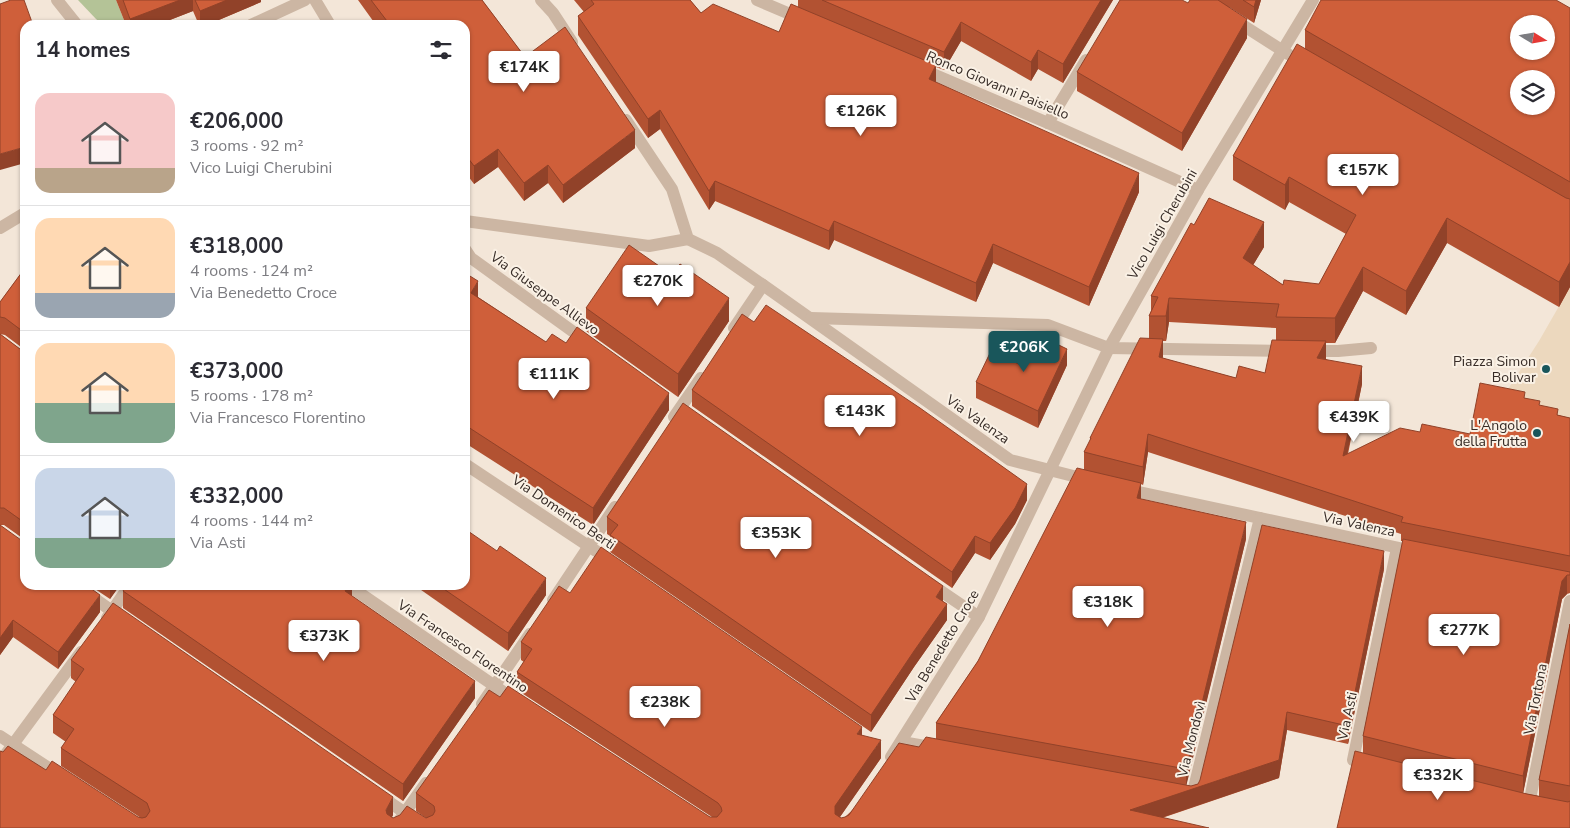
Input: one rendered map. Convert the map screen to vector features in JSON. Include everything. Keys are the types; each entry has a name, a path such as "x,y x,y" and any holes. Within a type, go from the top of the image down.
{"street":[{"path":"57,0 73,20"},
{"path":"262,20 305,0"},
{"path":"315,0 327,20"},
{"path":"540,0 553,13 580,53"},
{"path":"756,0 811,23"},
{"name":"Vico Luigi Cherubini","path":"1051,470 1109,348 1198,190 1313,0"},
{"path":"1219,10 1298,60"},
{"path":"1048,122 1092,49"},
{"name":"Ronco Giovanni Paisiello","path":"911,65 1048,122 1198,190"},
{"path":"470,222 649,246 688,239 672,188 618,109"},
{"path":"0,228 20,216"},
{"name":"Via Valenza","path":"688,239 717,253 1010,460 1097,482"},
{"name":"Via Giuseppe Allievo","path":"470,256 600,350"},
{"path":"724,342 763,285"},
{"path":"811,318 1048,325 1109,348 1338,351 1371,348"},
{"path":"670,424 708,367"},
{"name":"Via Domenico Berti","path":"470,467 606,558"},
{"name":"Via Benedetto Croce","path":"882,770 888,753 902,742 979,617 1051,470"},
{"name":"Via Valenza","path":"1116,486 1426,554"},
{"path":"472,718 622,498"},
{"name":"Via Mondovì","path":"1173,793 1192,796 1260,518"},
{"name":"Via Asti","path":"1372,765 1353,760 1397,548"},
{"path":"922,578 979,617"},
{"path":"82,590 136,628"},
{"path":"100,626 127,590"},
{"name":"Via Francesco Florentino","path":"355,590 511,697"},
{"name":"Via Tortona","path":"1545,807 1524,802 1570,601"},
{"path":"0,762 88,642"},
{"path":"0,736 69,781"},
{"path":"902,742 950,751"},
{"path":"394,828 433,773"},
{"path":"372,791 427,828"}],"green space":[{"path":"78,0 116,0 124,20 97,20"}],"shaded area":[{"name":"Piazza Simon Bolivar","path":"1570,287 1570,436 1503,397 1539,341"}],"building":[{"path":"11,0 24,0 31,20 20,20 20,148 0,154 0,4"},
{"path":"123,0 180,0 130,19"},
{"path":"195,0 227,0 200,11"},
{"path":"371,0 482,0 525,57 565,27 635,130 563,185 548,165 524,183 498,149 474,166 470,161 470,20 386,20"},
{"path":"591,0 690,0 701,13 713,4 779,32 791,4 936,65 929,79 1139,173 1089,287 993,244 976,283 834,221 829,231 715,181 709,191 660,110 648,119 578,16 594,4"},
{"path":"822,0 1101,0 1063,64 1038,50 1031,62 961,22 944,52"},
{"path":"1120,0 1182,0 1188,3 1190,0 1218,0 1247,19 1182,133 1077,72"},
{"path":"1243,0 1256,0 1254,7"},
{"path":"1321,0 1556,0 1570,8 1570,182 1305,30"},
{"path":"1297,44 1570,199 1570,262 1559,282 1447,218 1406,291 1363,267 1335,318 1276,317 1279,304 1169,298 1166,316 1149,316 1158,297 1151,296 1191,223 1194,225 1209,198 1264,222 1243,258 1283,285 1284,280 1319,284 1356,215 1289,177 1285,185 1233,156"},
{"path":"629,245 672,275 680,264 729,298 678,374 586,308"},
{"path":"20,275 20,329 5,318 0,317 0,302"},
{"path":"470,276 478,281 471,293 546,342 552,334 566,343 577,327 669,393 593,508 470,428"},
{"path":"766,305 920,408 1027,484 1015,508 990,543 975,536 952,572 692,390 742,314 754,322"},
{"path":"0,334 20,349 20,519 4,508 0,508"},
{"path":"1036,334 1067,349 1038,411 976,382 991,351 1021,365"},
{"path":"1140,338 1163,339 1159,357 1236,378 1239,366 1265,373 1272,340 1326,341 1317,358 1362,366 1343,456 1400,428 1420,432 1422,424 1470,434 1480,383 1525,392 1524,398 1540,401 1539,405 1558,409 1557,415 1570,418 1570,556 1401,522 1403,517 1148,434 1143,467 1084,452"},
{"path":"683,403 943,586 936,597 947,604 871,715 610,535 618,525 607,517"},
{"path":"1077,468 1141,483 1137,498 1246,522 1186,769 936,723 978,661"},
{"path":"0,525 20,539 20,590 93,590 100,595 58,652 13,620 0,638"},
{"path":"1262,525 1384,551 1348,726 1287,712 1279,760 1130,810 1209,828 0,828 0,751 3,752 8,746 46,770 52,761 138,817 146,817 150,811 147,803 61,748 74,729 53,715 84,669 71,660 113,603 393,797 386,810 387,814 393,818 400,815 407,806 426,818 433,815 435,811 434,806 416,793 489,690 500,697 508,686 710,817 717,817 722,811 718,803 517,672 532,649 521,642 559,586 570,593 601,547 862,727 857,734 881,740 835,806 835,814 841,818 849,815 899,743 919,747 926,737 1191,786 1198,784 1200,780"},
{"path":"470,532 497,551 500,546 546,578 508,633 445,590 470,590"},
{"path":"1403,539 1570,572 1570,575 1567,575 1562,581 1523,776 1363,736"},
{"path":"346,590 475,681 403,784 123,591"},
{"path":"1570,624 1570,786 1539,780"},
{"path":"1355,751 1527,794 1570,801 1570,828 1337,828"}],"place":[{"name":"Piazza Simon Bolivar","path":"1546,369"},
{"name":"L'Angolo della Frutta","path":"1537,433"}]}
